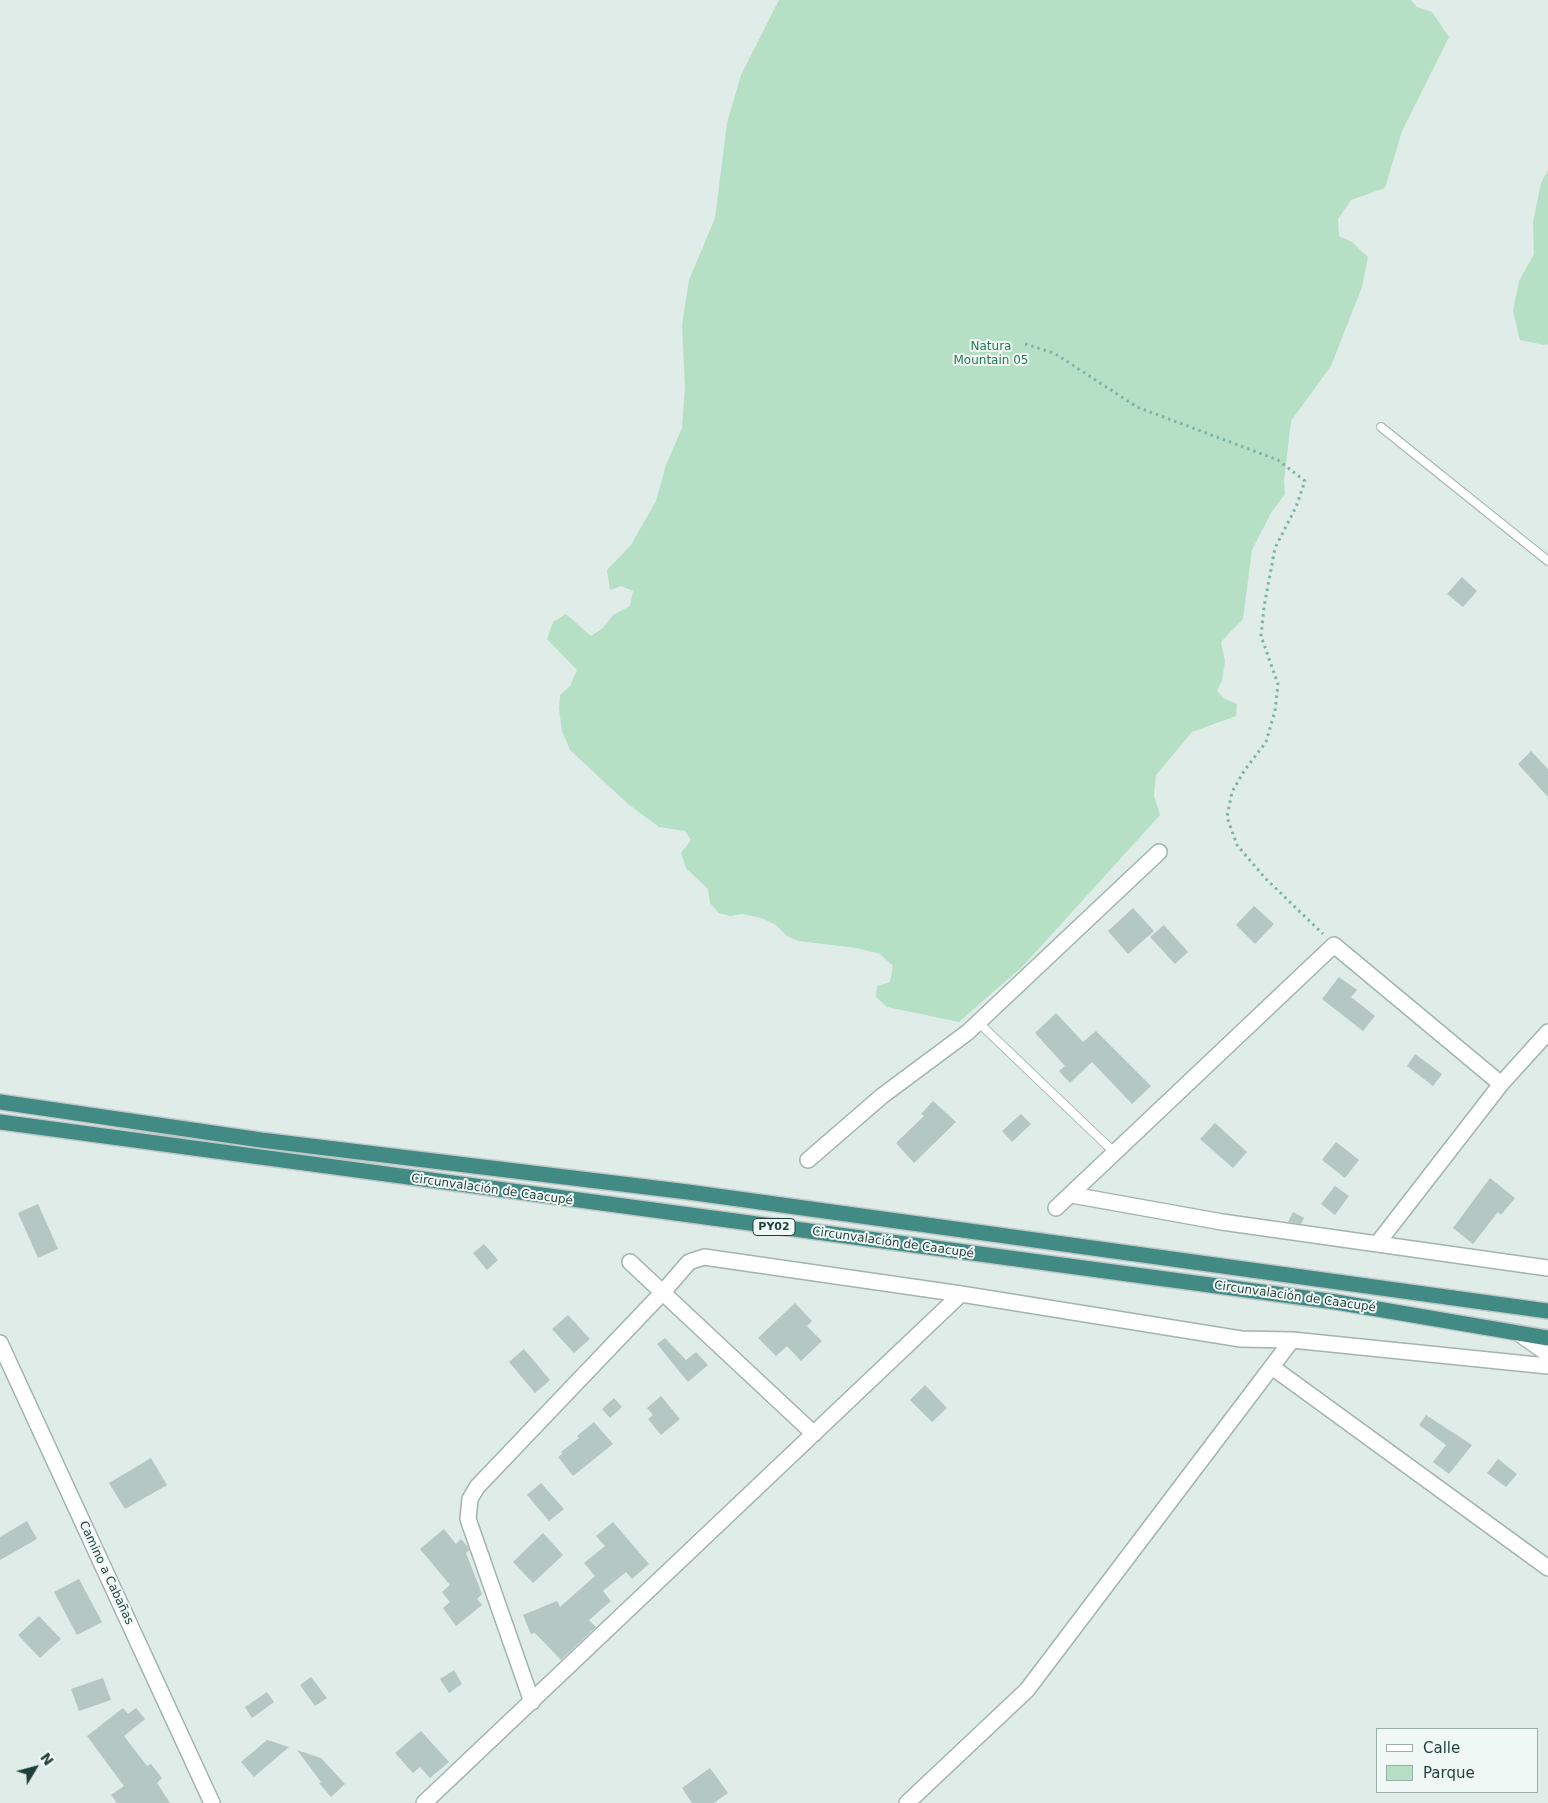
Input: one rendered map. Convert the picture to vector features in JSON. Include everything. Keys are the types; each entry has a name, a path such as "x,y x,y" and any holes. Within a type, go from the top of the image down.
{"highway":[{"name":"Circunvalación de Caacupé","path":"0,1102 261,1140 698,1194 1548,1311"},
{"name":"Circunvalación de Caacupé","path":"0,1122 1336,1302 1548,1338"}],"street":[{"path":"808,1160 882,1096 979,1022 1159,852"},
{"path":"1056,1208 1116,1154 1334,945 1501,1084"},
{"path":"1377,1244 1501,1084 1548,1032"},
{"path":"1072,1195 1222,1222 1548,1268"},
{"path":"532,1702 468,1519 470,1499 477,1487 663,1292 688,1262 704,1257 961,1294 1241,1338 1292,1340 1548,1366"},
{"path":"630,1262 814,1434"},
{"path":"424,1803 961,1294"},
{"path":"1518,1333 1548,1354"},
{"path":"907,1803 1027,1690 1292,1340"},
{"name":"Camino a Cabañas","path":"0,1342 212,1803"},
{"path":"1272,1367 1548,1568"}],"lane":[{"path":"1380,428 1548,561"},
{"path":"979,1022 1116,1154"}],"path":[{"path":"1024,344 1054,353 1137,407 1278,460 1304,481 1296,507 1275,548 1264,607 1261,636 1278,684 1275,711 1266,742 1244,771 1232,792 1227,817 1237,844 1265,878 1334,945"}],"green space":[{"name":"Natura Mountain 05","path":"779,0 1411,0 1417,7 1432,12 1449,37 1402,131 1385,188 1351,200 1338,219 1339,236 1352,242 1368,257 1362,287 1331,366 1291,421 1284,481 1285,494 1271,513 1252,550 1243,619 1221,642 1225,661 1222,681 1217,690 1223,698 1237,704 1236,716 1192,732 1156,775 1154,796 1160,815 1024,965 959,1022 887,1007 876,997 877,986 890,982 893,966 880,954 857,948 798,941 787,936 776,925 762,918 742,914 730,916 719,913 710,903 708,889 686,868 681,853 691,840 685,831 659,827 628,804 570,750 562,731 559,709 560,695 570,686 577,670 547,639 553,622 566,614 591,636 603,628 613,615 630,606 633,591 621,586 610,590 607,570 631,545 656,501 666,465 682,428 685,387 682,325 689,280 715,218 727,123 741,75"},
{"path":"1548,170 1548,344 1544,345 1520,340 1513,311 1519,281 1534,254 1533,222 1541,183"}],"building":[{"path":"1462,577 1477,591 1463,607 1447,594"},
{"path":"1531,751 1548,769 1548,797 1518,764"},
{"path":"1254,906 1274,924 1255,944 1236,925"},
{"path":"1133,908 1154,931 1128,954 1108,931"},
{"path":"1164,925 1188,952 1175,964 1150,937"},
{"path":"1339,977 1357,990 1351,997 1375,1016 1363,1031 1322,999"},
{"path":"1056,1013 1083,1042 1096,1031 1151,1086 1132,1104 1092,1062 1070,1083 1059,1071 1065,1066 1035,1033"},
{"path":"1415,1054 1442,1074 1433,1086 1407,1066"},
{"path":"933,1101 956,1122 914,1163 896,1143 924,1116 921,1114"},
{"path":"1021,1114 1031,1124 1012,1142 1002,1131"},
{"path":"1215,1123 1247,1152 1233,1168 1200,1139"},
{"path":"1336,1142 1359,1160 1345,1178 1322,1160"},
{"path":"1490,1178 1515,1198 1501,1215 1498,1212 1473,1244 1453,1228"},
{"path":"1335,1186 1349,1196 1335,1215 1321,1204"},
{"path":"38,1204 58,1249 38,1258 18,1213"},
{"path":"1293,1212 1304,1218 1301,1224 1288,1222"},
{"path":"484,1244 498,1260 487,1270 473,1253"},
{"path":"795,1303 812,1321 807,1326 822,1341 801,1361 787,1346 776,1356 758,1338"},
{"path":"568,1315 590,1339 574,1353 552,1329"},
{"path":"665,1338 686,1360 696,1352 708,1365 688,1382 657,1344"},
{"path":"524,1349 550,1380 535,1393 509,1362"},
{"path":"925,1385 947,1408 932,1422 910,1400"},
{"path":"661,1396 680,1419 661,1435 648,1419 653,1415 647,1408"},
{"path":"614,1398 622,1407 610,1418 602,1409"},
{"path":"1426,1415 1472,1445 1449,1474 1433,1462 1446,1445 1419,1425"},
{"path":"594,1422 613,1444 573,1476 558,1457 563,1453 561,1452 579,1438 577,1436"},
{"path":"151,1458 167,1485 125,1509 109,1483"},
{"path":"1498,1459 1517,1474 1506,1487 1487,1473"},
{"path":"541,1483 564,1509 549,1521 527,1495"},
{"path":"27,1521 37,1539 0,1560 0,1537"},
{"path":"613,1522 649,1564 632,1579 626,1572 603,1591 611,1601 589,1620 596,1627 561,1660 535,1633 531,1634 523,1615 557,1601 560,1607 595,1576 584,1563 605,1546 596,1536"},
{"path":"444,1529 456,1544 461,1539 468,1547 469,1550 466,1553 482,1594 477,1599 482,1605 456,1626 443,1608 450,1602 442,1592 450,1585 420,1549"},
{"path":"543,1533 563,1555 533,1583 513,1562"},
{"path":"79,1579 102,1622 77,1635 54,1592"},
{"path":"39,1616 61,1639 40,1658 18,1635"},
{"path":"454,1670 462,1684 449,1693 440,1679"},
{"path":"311,1677 327,1698 315,1706 300,1685"},
{"path":"103,1678 111,1700 79,1711 71,1689"},
{"path":"267,1692 274,1702 252,1718 245,1707"},
{"path":"123,1708 128,1714 136,1708 145,1719 124,1736 147,1766 151,1764 162,1778 157,1783 170,1803 117,1803 111,1795 124,1786 87,1736"},
{"path":"421,1731 449,1762 430,1778 420,1767 413,1773 395,1753"},
{"path":"267,1740 289,1747 254,1777 241,1762"},
{"path":"297,1750 321,1758 345,1784 331,1797 319,1783 321,1782"},
{"path":"710,1768 728,1793 714,1803 692,1803 682,1788"}]}
